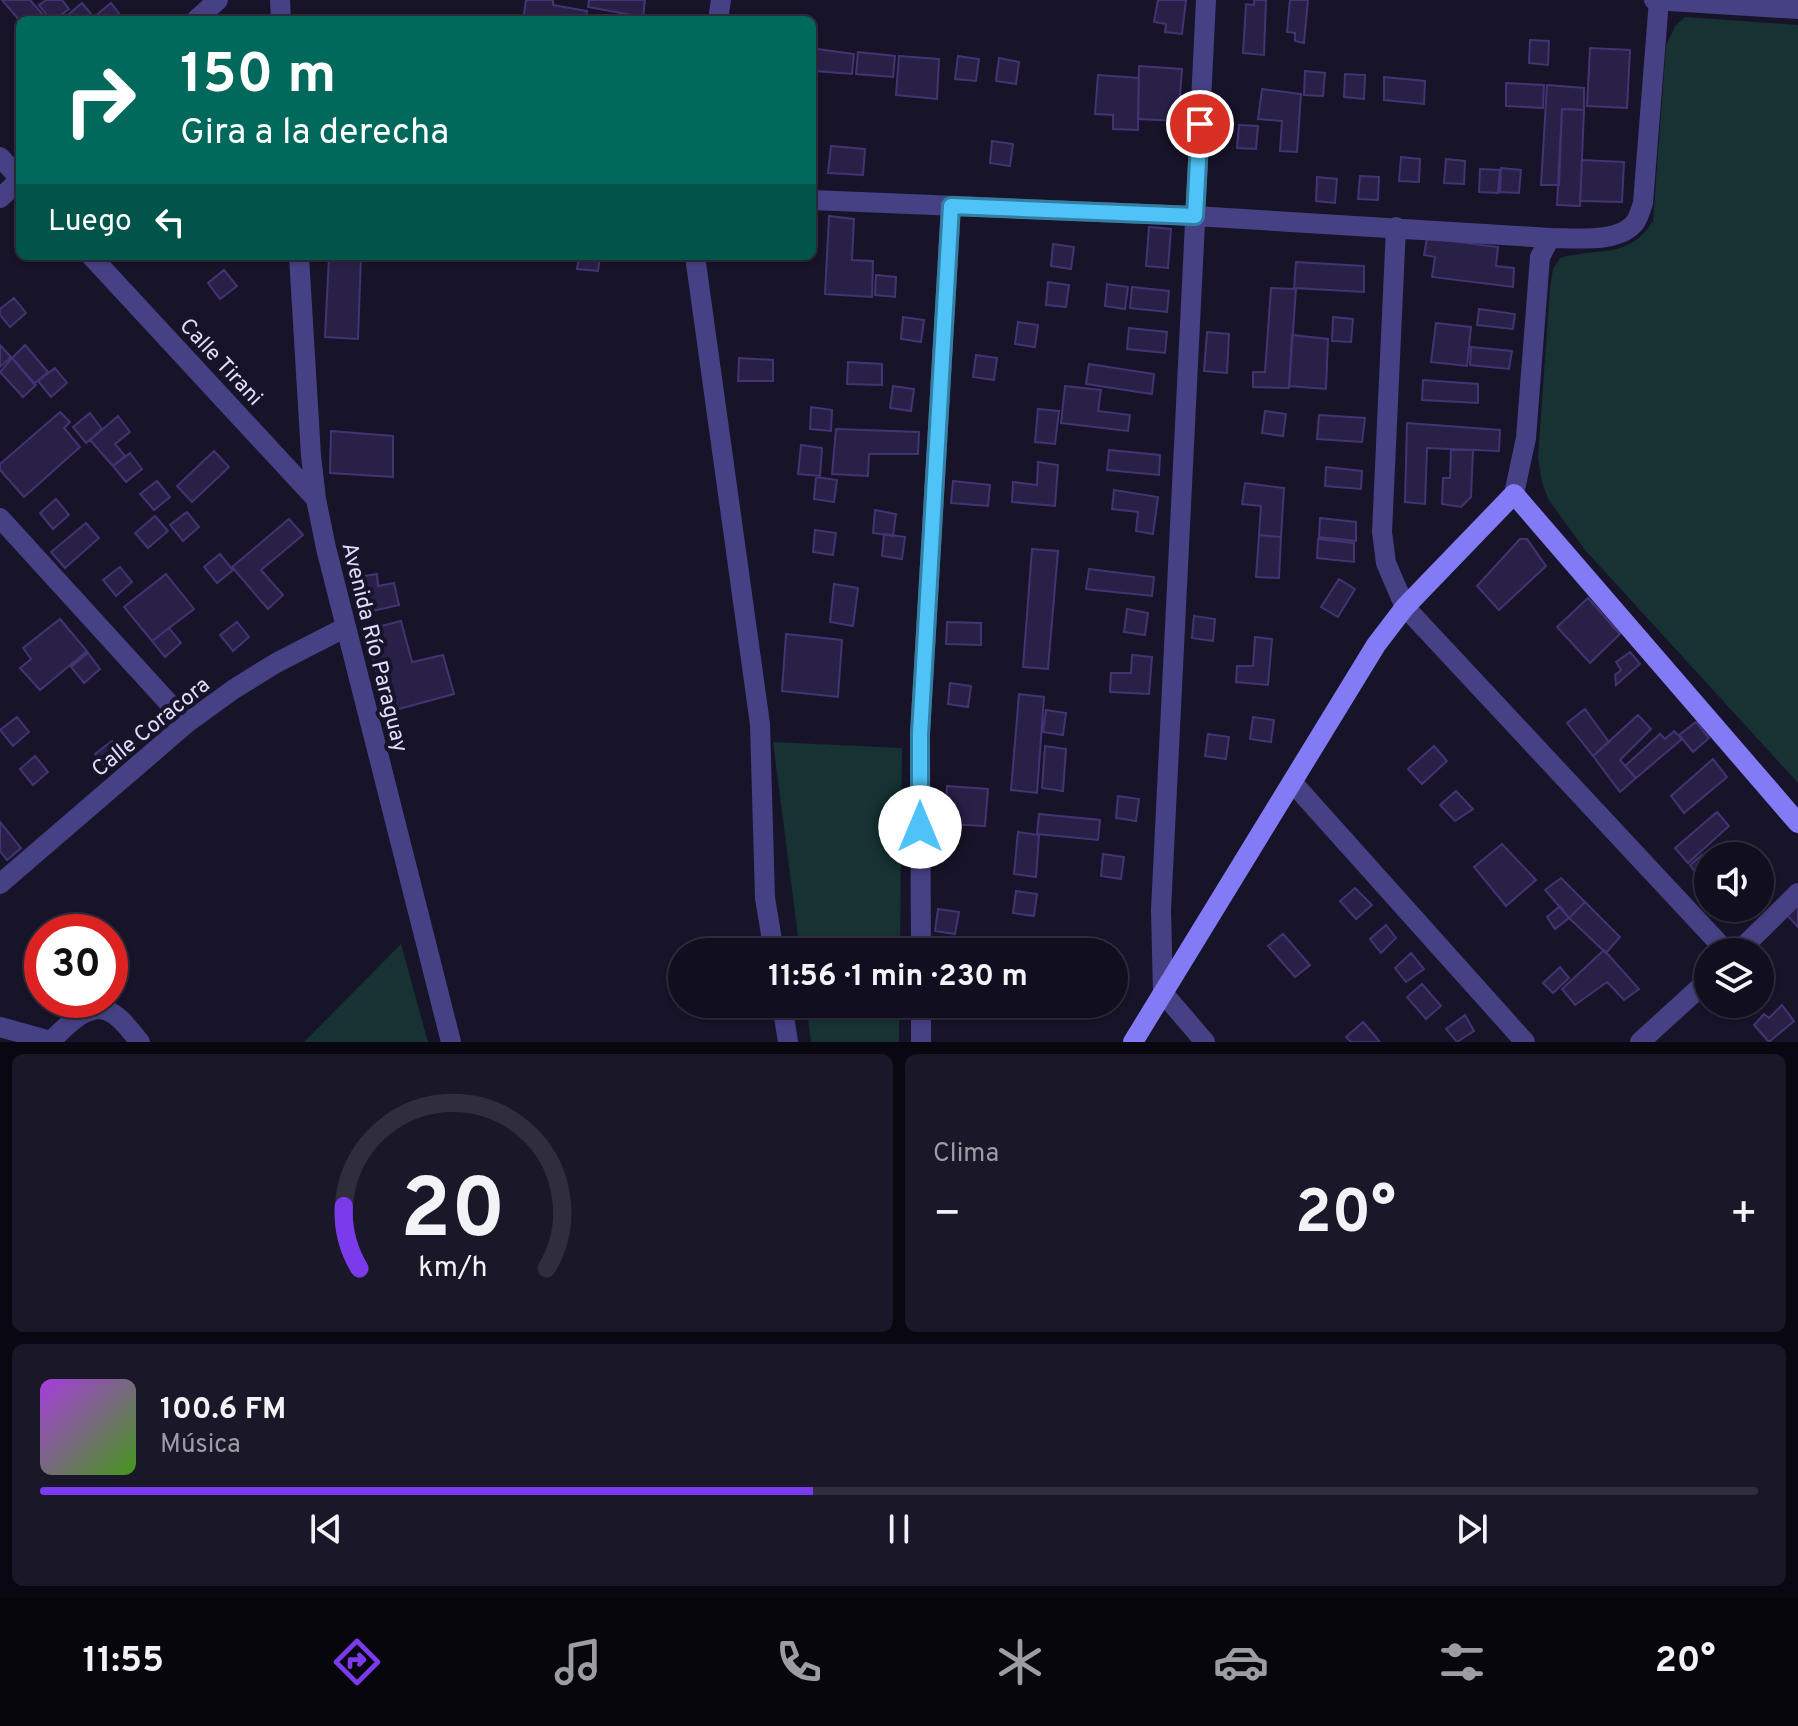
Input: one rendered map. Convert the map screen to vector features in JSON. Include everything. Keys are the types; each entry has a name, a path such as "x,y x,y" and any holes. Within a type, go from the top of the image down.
{"street":[{"path":"1205,1042 1163,993 1161,910 1206,0"},
{"path":"816,200 1195,216 1550,238 1607,238 1625,232 1636,221 1643,203 1657,0 1798,9"},
{"path":"0,157 16,175"},
{"path":"0,198 16,183"},
{"path":"921,938 920,734 951,206"},
{"path":"1396,227 1382,532 1386,563 1405,607 1714,938"},
{"path":"1133,1042 1376,645 1405,607 1514,494 1526,438 1540,257 1550,238"},
{"name":"Calle Tirani","path":"95,260 316,499"},
{"name":"Avenida Río Paraguay","path":"299,260 316,499 451,1042"},
{"path":"696,260 760,724 765,898 772,938"},
{"path":"1514,494 1798,823"},
{"path":"0,518 187,723"},
{"name":"Calle Coracora","path":"1,881 187,723 276,663 346,627"},
{"path":"1292,782 1525,1042"},
{"path":"1752,938 1798,893"},
{"path":"1640,1042 1694,993"},
{"path":"0,1027 50,1042 78,1017 92,1010 108,1011 122,1021 140,1042"},
{"path":"784,1018 788,1042"},
{"path":"921,1018 921,1042"}],"green space":[{"path":"1685,17 1798,25 1798,783 1585,550 1548,499 1538,458 1553,269 1560,258 1623,247 1643,234 1653,221 1666,46 1675,26"},
{"path":"773,742 902,748 900,938 798,938"},
{"path":"401,944 428,1042 304,1042"},
{"path":"808,1018 899,1018 899,1042 811,1042"}],"building":[{"path":"2,0 30,0 44,16 16,16"},
{"path":"46,0 62,0 69,9 59,16 48,16 39,5"},
{"path":"526,0 553,0 553,5 587,11 586,16 524,16"},
{"path":"589,0 645,0 643,16 588,7"},
{"path":"1158,0 1186,0 1182,34 1165,32 1166,24 1154,22"},
{"path":"1254,0 1266,0 1264,55 1243,53 1246,4 1254,5"},
{"path":"1290,0 1308,0 1304,43 1295,41 1295,33 1287,32"},
{"path":"82,3 93,16 67,16"},
{"path":"111,3 121,16 95,16"},
{"path":"1530,40 1549,41 1548,65 1529,63"},
{"path":"1590,48 1630,50 1627,108 1587,106"},
{"path":"817,49 854,54 852,74 816,71"},
{"path":"858,52 895,56 893,77 856,74"},
{"path":"899,56 939,59 937,99 896,95"},
{"path":"958,56 979,59 976,81 955,79"},
{"path":"999,58 1019,62 1016,84 996,81"},
{"path":"1139,66 1182,69 1178,121 1138,119"},
{"path":"1305,71 1325,73 1323,96 1304,95"},
{"path":"1345,74 1365,75 1364,99 1344,97"},
{"path":"1098,75 1139,78 1138,130 1113,129 1113,115 1095,114"},
{"path":"1384,77 1425,81 1424,104 1384,100"},
{"path":"1506,83 1544,85 1543,108 1506,106"},
{"path":"1547,85 1584,88 1584,110 1562,109 1559,185 1541,185"},
{"path":"1262,89 1301,94 1297,152 1280,151 1282,121 1258,119"},
{"path":"1562,109 1584,110 1580,206 1557,205"},
{"path":"1239,125 1258,126 1256,149 1237,148"},
{"path":"992,141 1013,144 1010,166 990,163"},
{"path":"831,146 865,149 863,175 828,173"},
{"path":"1401,157 1420,159 1419,182 1399,181"},
{"path":"1446,159 1465,161 1464,184 1444,183"},
{"path":"1582,160 1624,162 1622,202 1580,201"},
{"path":"1501,168 1521,170 1519,193 1500,192"},
{"path":"1480,169 1500,170 1498,193 1479,192"},
{"path":"1360,176 1379,177 1378,200 1358,199"},
{"path":"1317,177 1337,179 1335,203 1316,201"},
{"path":"829,216 854,219 852,260 873,261 872,297 825,294"},
{"path":"1149,227 1171,229 1168,268 1146,266"},
{"path":"1427,238 1498,247 1496,266 1514,268 1513,287 1432,277 1435,257 1424,255"},
{"path":"1053,244 1074,247 1071,269 1051,266"},
{"path":"329,260 361,260 358,339 325,337"},
{"path":"578,260 599,260 598,271 577,269"},
{"path":"1296,262 1364,266 1364,292 1294,288"},
{"path":"224,270 237,286 220,299 208,283"},
{"path":"876,275 896,277 895,297 875,295"},
{"path":"1048,282 1069,285 1066,307 1046,305"},
{"path":"1107,284 1128,287 1125,309 1105,306"},
{"path":"1132,287 1169,291 1167,312 1130,308"},
{"path":"1271,288 1296,289 1289,388 1253,387 1253,372 1265,372"},
{"path":"14,298 26,313 10,327 0,315 0,309"},
{"path":"1479,309 1515,314 1513,329 1477,325"},
{"path":"903,317 924,320 921,342 901,339"},
{"path":"1333,317 1353,319 1351,342 1332,341"},
{"path":"1018,322 1038,325 1035,347 1015,344"},
{"path":"1436,323 1471,327 1467,366 1431,362"},
{"path":"1129,328 1167,332 1165,353 1127,349"},
{"path":"1207,332 1229,334 1227,373 1204,371"},
{"path":"1292,335 1328,339 1326,389 1289,386"},
{"path":"0,345 11,357 0,367"},
{"path":"25,345 48,372 34,384 12,358"},
{"path":"1471,347 1512,351 1509,369 1470,365"},
{"path":"976,355 997,358 994,380 973,377"},
{"path":"12,358 36,385 23,397 0,372"},
{"path":"739,358 773,360 773,381 738,381"},
{"path":"848,362 882,364 882,385 847,384"},
{"path":"1089,364 1154,374 1152,394 1086,384"},
{"path":"55,368 67,383 51,397 38,381"},
{"path":"1423,380 1478,384 1478,403 1422,400"},
{"path":"893,386 914,389 911,411 890,408"},
{"path":"1065,386 1101,390 1098,411 1130,415 1128,431 1061,423"},
{"path":"811,407 832,410 831,431 810,429"},
{"path":"1038,409 1059,411 1055,444 1035,442"},
{"path":"1265,411 1286,414 1283,436 1262,433"},
{"path":"60,412 70,422 64,428 80,447 24,497 0,470 0,464"},
{"path":"90,413 102,429 86,443 73,427"},
{"path":"1319,415 1365,418 1362,442 1317,439"},
{"path":"118,416 130,432 115,444 125,456 113,466 90,440"},
{"path":"1407,423 1500,430 1499,451 1427,448 1425,504 1405,502"},
{"path":"836,429 919,432 918,454 869,454 868,476 832,474"},
{"path":"331,431 393,436 393,477 330,473"},
{"path":"801,445 822,448 820,476 798,474"},
{"path":"1451,449 1473,450 1471,497 1461,507 1442,504 1443,478 1450,478"},
{"path":"1109,450 1160,455 1159,475 1107,470"},
{"path":"214,451 229,467 192,502 177,486"},
{"path":"130,453 142,469 126,482 113,466"},
{"path":"1038,462 1058,465 1055,506 1012,502 1013,482 1037,485"},
{"path":"1326,467 1362,471 1361,489 1325,486"},
{"path":"816,477 837,480 834,502 814,499"},
{"path":"157,481 170,497 154,510 140,494"},
{"path":"953,481 990,485 988,506 951,503"},
{"path":"1245,483 1284,488 1281,537 1259,535 1261,506 1242,504"},
{"path":"1114,490 1158,497 1153,534 1136,531 1138,512 1112,509"},
{"path":"56,499 69,515 53,529 40,513"},
{"path":"875,510 896,514 893,536 873,533"},
{"path":"187,512 199,527 183,541 170,525"},
{"path":"155,516 168,531 148,548 135,533"},
{"path":"1320,518 1356,522 1356,541 1319,537"},
{"path":"289,519 303,535 261,570 283,595 268,609 232,567"},
{"path":"86,523 99,538 65,568 51,552"},
{"path":"815,530 836,533 833,555 813,552"},
{"path":"884,534 905,537 902,559 882,556"},
{"path":"1259,535 1281,537 1279,578 1256,577"},
{"path":"1318,539 1354,543 1354,562 1317,558"},
{"path":"1520,539 1527,539 1546,566 1499,610 1477,586"},
{"path":"1032,549 1058,551 1048,669 1023,667"},
{"path":"220,554 233,570 217,583 204,567"},
{"path":"120,567 132,582 116,596 103,580"},
{"path":"1089,569 1154,577 1152,596 1086,589"},
{"path":"166,574 194,609 152,641 124,607"},
{"path":"377,574 378,586 394,583 399,605 359,614 352,578"},
{"path":"1339,579 1355,589 1338,617 1321,607"},
{"path":"834,584 858,588 853,626 830,622"},
{"path":"1588,598 1620,634 1590,663 1557,627"},
{"path":"1127,609 1148,613 1145,635 1124,632"},
{"path":"1194,616 1215,619 1213,641 1192,638"},
{"path":"60,619 87,651 40,690 20,668 31,659 23,648"},
{"path":"401,621 412,662 443,655 454,694 388,712 365,630"},
{"path":"237,622 249,637 233,651 220,635"},
{"path":"947,622 981,623 981,645 946,644"},
{"path":"169,628 181,643 165,657 152,641"},
{"path":"786,634 842,640 838,697 782,691"},
{"path":"1255,637 1272,639 1268,685 1236,682 1237,666 1253,666"},
{"path":"1630,652 1640,664 1616,685 1615,675 1621,670 1616,662"},
{"path":"88,653 100,669 84,683 71,667"},
{"path":"1132,655 1152,657 1149,694 1110,692 1111,673 1131,673"},
{"path":"950,683 971,686 968,707 948,704"},
{"path":"1019,694 1044,697 1037,793 1011,790"},
{"path":"1585,709 1609,742 1593,756 1567,723"},
{"path":"1046,710 1066,713 1063,735 1043,732"},
{"path":"1638,715 1651,729 1620,760 1636,778 1620,792 1593,756"},
{"path":"17,717 29,732 13,746 0,730"},
{"path":"1253,717 1274,720 1271,742 1250,739"},
{"path":"1696,722 1709,738 1693,752 1679,735"},
{"path":"1674,731 1682,739 1636,778 1625,766 1660,734 1665,739"},
{"path":"1208,734 1229,737 1226,759 1205,756"},
{"path":"112,741 124,756 108,770 95,754"},
{"path":"1045,746 1066,749 1063,791 1042,788"},
{"path":"1434,746 1447,761 1422,784 1408,769"},
{"path":"35,756 48,772 33,785 20,769"},
{"path":"1713,759 1727,777 1684,813 1671,796"},
{"path":"947,786 988,789 985,826 944,824"},
{"path":"1456,791 1473,809 1455,821 1440,805"},
{"path":"1118,796 1139,799 1136,821 1116,818"},
{"path":"1717,812 1729,826 1711,842 1694,842 1694,858 1688,863 1675,848"},
{"path":"1039,814 1100,820 1098,840 1037,834"},
{"path":"0,822 21,848 7,860 0,851"},
{"path":"1018,832 1039,835 1036,877 1014,874"},
{"path":"1502,844 1536,880 1506,906 1474,867"},
{"path":"1103,854 1124,857 1121,879 1101,876"},
{"path":"1561,878 1585,902 1569,918 1545,890"},
{"path":"1355,888 1372,905 1356,919 1340,901"},
{"path":"1016,891 1037,894 1034,916 1013,913"},
{"path":"1585,902 1620,937 1606,953 1569,918"},
{"path":"1798,902 1798,927 1784,912"},
{"path":"1560,906 1569,918 1555,929 1547,917"},
{"path":"938,909 959,912 955,934 935,931"},
{"path":"1386,925 1396,938 1381,953 1370,939"},
{"path":"1283,934 1310,965 1295,977 1268,946"},
{"path":"1604,950 1639,989 1624,1000 1607,982 1575,1005 1562,989"},
{"path":"1411,953 1424,969 1406,982 1395,968"},
{"path":"1560,967 1569,978 1553,993 1543,983"},
{"path":"1422,984 1441,1006 1426,1019 1407,997"},
{"path":"1782,1005 1794,1021 1769,1042 1754,1025 1760,1018 1774,1018 1774,1013"},
{"path":"1465,1015 1474,1031 1457,1042 1446,1029"},
{"path":"1363,1022 1380,1042 1351,1042 1346,1037"}],"route":[{"path":"920,827 920,734 951,206 1195,216 1200,124"}]}
